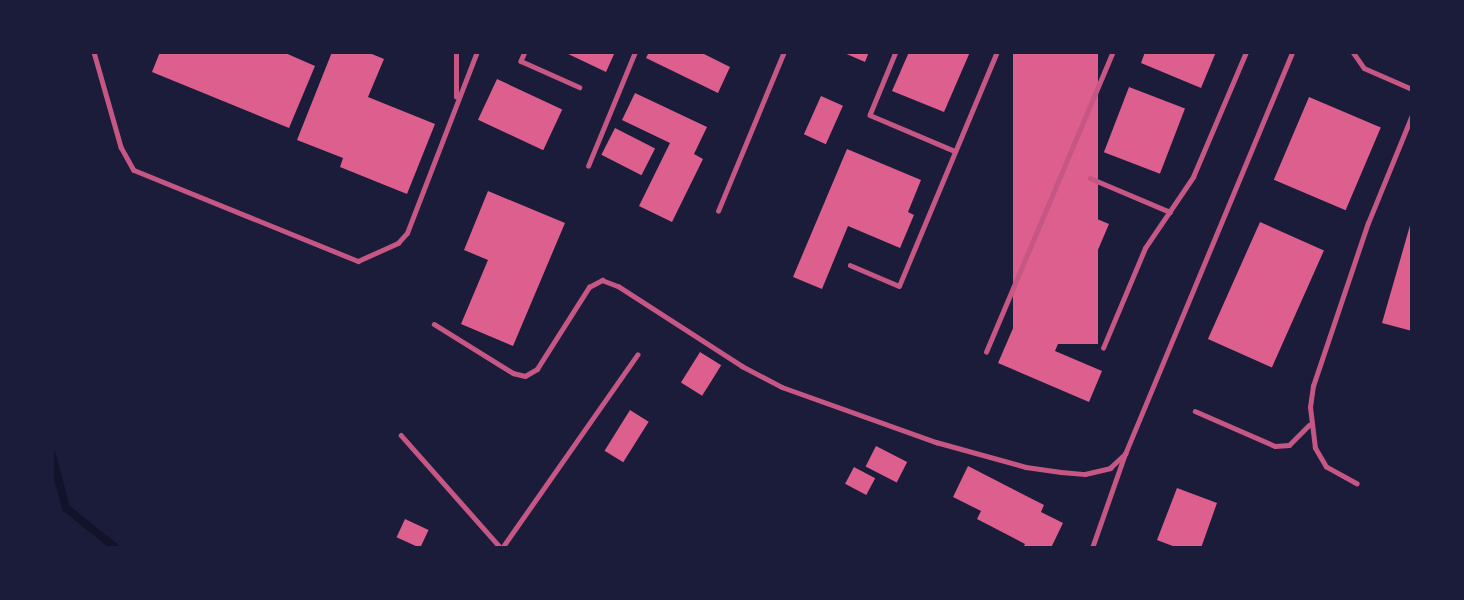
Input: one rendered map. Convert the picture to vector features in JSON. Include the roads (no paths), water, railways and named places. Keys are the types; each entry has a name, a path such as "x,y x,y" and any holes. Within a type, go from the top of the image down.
{"lane":[{"path":"94,52 121,147 134,170 349,261 371,257 398,243 407,233 454,106 477,52"},
{"path":"454,106 456,52"},
{"path":"525,52 522,61 579,87"},
{"path":"588,166 635,52"},
{"path":"718,211 784,52"},
{"path":"896,52 870,115 955,151"},
{"path":"850,265 899,286 997,52"},
{"path":"986,352 1113,52"},
{"path":"1103,348 1145,248 1192,177 1246,52"},
{"path":"1092,548 1125,454 1292,52"},
{"path":"1353,52 1364,68 1412,89"},
{"path":"1356,484 1326,466 1309,425 1317,375 1368,223 1412,115"},
{"path":"1089,178 1170,212"},
{"path":"434,324 513,374 525,376 537,369 589,287 602,280 618,286 742,366 782,387 936,442 1026,467 1077,474 1110,468 1125,454"},
{"path":"401,435 501,548 637,355"},
{"path":"1195,411 1275,446 1289,445 1309,425"}],"waterway":[{"path":"52,455 66,508 116,548"}]}
